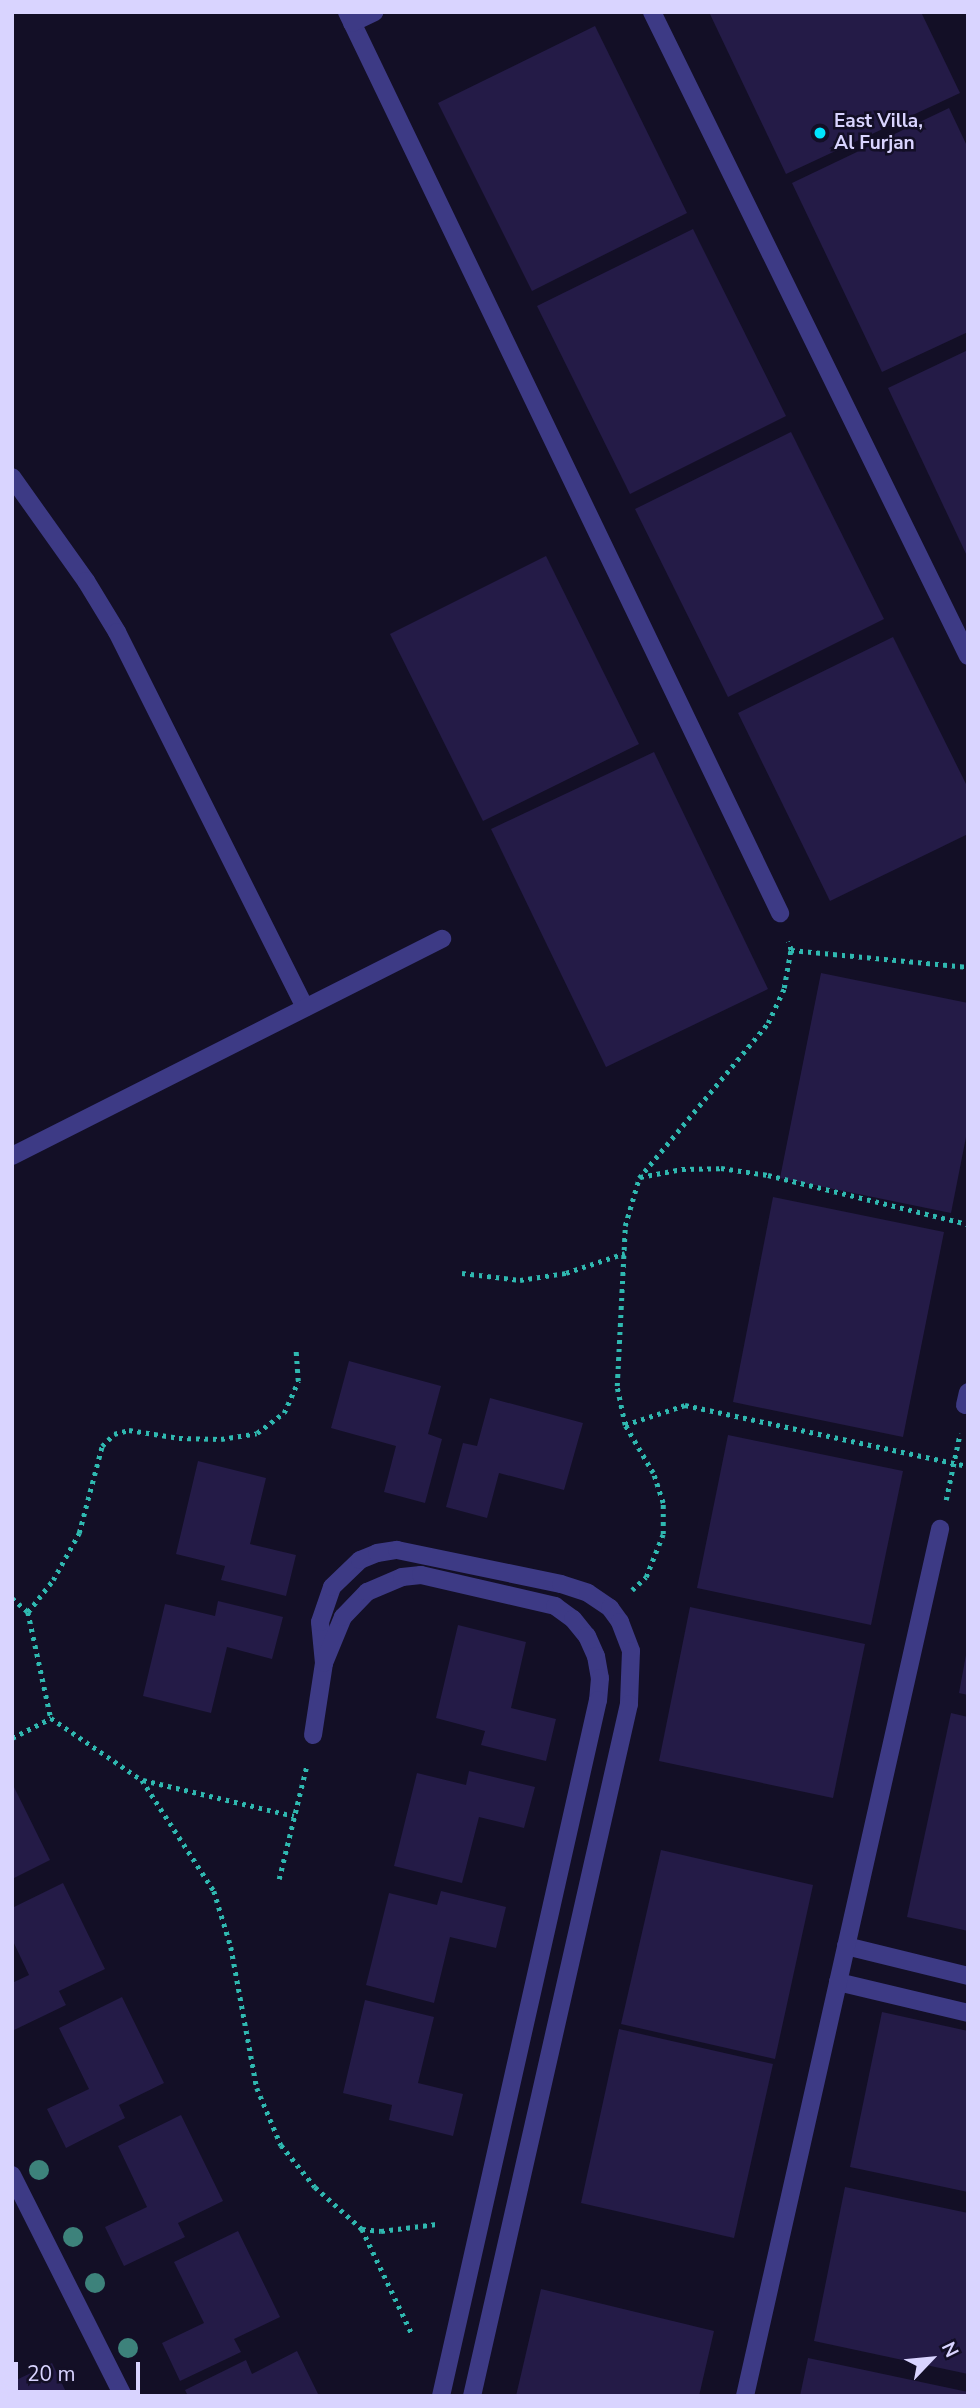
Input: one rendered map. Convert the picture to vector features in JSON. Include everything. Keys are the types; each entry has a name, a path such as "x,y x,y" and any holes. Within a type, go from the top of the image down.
{"street":[{"path":"375,12 349,18 780,913"},
{"path":"652,12 968,656"},
{"path":"12,477 86,581 117,632 305,1008"},
{"path":"12,1156 442,939"},
{"path":"745,2396 940,1529"},
{"path":"324,1663 320,1622 332,1587 360,1560 377,1552 397,1550 561,1584 588,1593 610,1608 620,1622 631,1651 629,1704 472,2396"},
{"path":"313,1735 324,1663 343,1617 352,1605 384,1583 421,1574 555,1606 573,1619 587,1636 596,1656 600,1678 598,1700 441,2396"},
{"path":"846,1946 968,1976"},
{"path":"838,1982 968,2013"},
{"path":"12,2175 123,2396"}],"path":[{"path":"610,1608 646,1577 663,1534 663,1503 653,1473 625,1425 617,1386 625,1226 639,1178 768,1023 784,988 791,950 780,913"},
{"path":"791,950 968,967"},
{"path":"639,1178 682,1169 721,1168 768,1175 968,1224"},
{"path":"462,1273 520,1280 566,1273 625,1253"},
{"path":"27,1612 53,1580 79,1533 102,1446 114,1434 129,1430 179,1438 221,1439 257,1433 284,1413 298,1381 296,1349"},
{"path":"940,1529 966,1398"},
{"path":"625,1425 685,1405 968,1466"},
{"path":"12,1598 27,1612 51,1718 142,1780 294,1816"},
{"path":"12,1738 51,1718"},
{"path":"279,1879 313,1735"},
{"path":"142,1780 214,1891 231,1947 257,2088 281,2145 315,2187 362,2229 412,2334"},
{"path":"362,2229 381,2231 437,2224"}],"building":[{"name":"East Villa, Al Furjan","path":"709,12 921,12 960,93 786,174"},
{"path":"595,26 687,213 532,291 438,103"},
{"path":"949,108 968,148 968,332 882,372 792,183"},
{"path":"693,229 786,416 630,494 537,306"},
{"path":"968,350 968,558 888,388"},
{"path":"791,432 884,619 728,697 635,509"},
{"path":"546,556 639,744 483,821 390,634"},
{"path":"893,637 968,788 968,834 830,901 738,713"},
{"path":"654,752 768,989 606,1067 491,829"},
{"path":"821,973 968,1003 968,1127 951,1213 780,1178"},
{"path":"773,1197 944,1232 903,1437 733,1402"},
{"path":"349,1361 441,1386 428,1434 442,1439 425,1503 384,1492 396,1446 331,1428"},
{"path":"490,1398 583,1423 564,1490 499,1473 487,1518 446,1507 463,1443 477,1446"},
{"path":"728,1435 903,1471 871,1625 697,1588"},
{"path":"198,1461 266,1478 250,1544 296,1555 286,1596 221,1580 225,1566 176,1554"},
{"path":"218,1601 283,1617 272,1659 227,1647 211,1713 143,1696 165,1604 215,1616"},
{"path":"690,1607 865,1644 833,1798 659,1761"},
{"path":"458,1625 526,1642 511,1708 556,1719 546,1761 481,1745 485,1731 436,1718"},
{"path":"968,1655 968,1695 959,1693"},
{"path":"951,1713 968,1717 968,1931 907,1917"},
{"path":"469,1771 535,1787 524,1828 479,1817 462,1883 394,1866 417,1773 466,1785"},
{"path":"12,1783 50,1860 12,1879"},
{"path":"661,1850 813,1885 775,2059 621,2024"},
{"path":"63,1883 105,1969 59,1991 66,2005 12,2031 12,1983 29,1975 12,1939 12,1908"},
{"path":"441,1891 506,1907 496,1948 450,1937 434,2003 366,1985 389,1893 437,1905"},
{"path":"122,1997 164,2083 119,2105 125,2118 66,2148 47,2109 89,2089 59,2028"},
{"path":"365,2000 434,2017 418,2083 463,2094 453,2136 389,2120 392,2105 343,2093"},
{"path":"882,2012 968,2031 968,2192 850,2167"},
{"path":"619,2029 773,2064 734,2238 581,2203"},
{"path":"181,2115 223,2201 178,2223 185,2237 124,2266 105,2227 147,2207 118,2146"},
{"path":"845,2187 968,2213 968,2374 814,2341"},
{"path":"238,2231 280,2317 234,2339 241,2352 180,2381 162,2343 204,2323 174,2262"},
{"path":"541,2289 714,2331 699,2396 516,2396"},
{"path":"297,2351 319,2396 188,2396 185,2390 246,2360 252,2374"},
{"path":"808,2358 968,2392 968,2396 800,2396"},
{"path":"52,2363 68,2396 12,2396 12,2382"}],"place":[{"name":"East Villa, Al Furjan","path":"820,133"}]}
